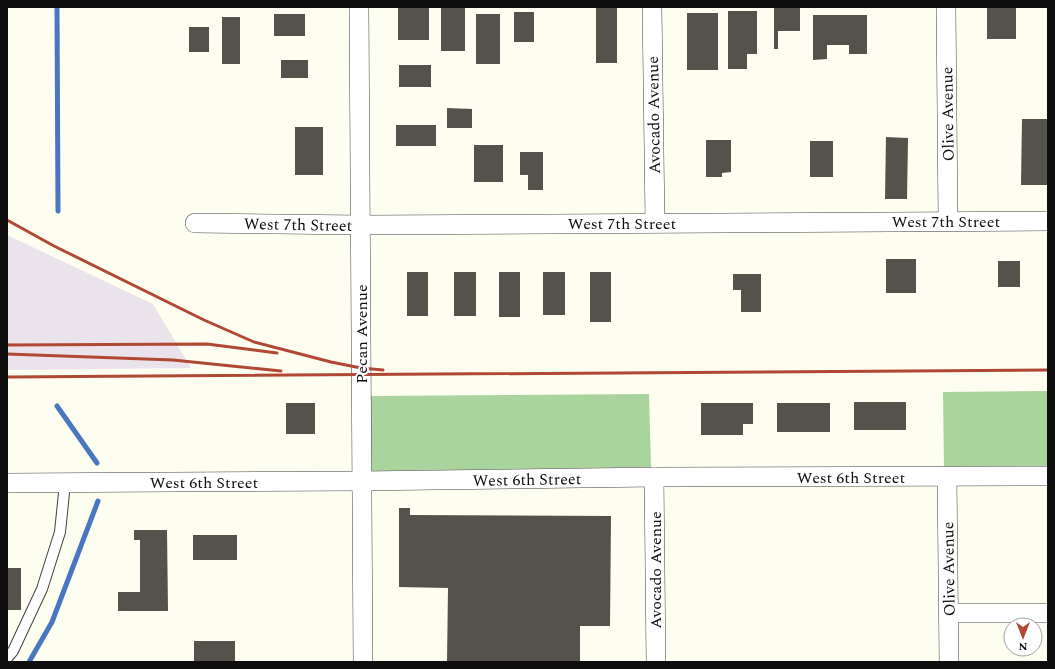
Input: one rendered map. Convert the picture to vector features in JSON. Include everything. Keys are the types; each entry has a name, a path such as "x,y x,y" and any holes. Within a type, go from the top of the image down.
{"street":[{"name":"Pecan Avenue","path":"359,7 362,225 361,481 363,662"},
{"name":"Avocado Avenue","path":"652,7 655,223"},
{"name":"Olive Avenue","path":"946,7 948,221"},
{"name":"West 7th Street","path":"195,223 362,225 1048,221"},
{"name":"West 6th Street","path":"7,483 361,481 654,477 1048,476"},
{"name":"Avocado Avenue","path":"654,477 656,662"},
{"name":"Olive Avenue","path":"947,477 949,662"},
{"path":"949,613 1048,613"}],"lane":[{"path":"7,658 13,650 42,589 60,532 65,483"}],"shaded area":[{"path":"7,235 153,304 191,368 7,370"}],"green space":[{"path":"1048,391 1048,466 944,467 943,392"},
{"path":"649,394 651,467 370,471 370,396"}],"building":[{"path":"398,7 429,7 429,40 398,40"},
{"path":"441,7 465,7 465,51 441,51"},
{"path":"596,7 617,7 617,63 596,63"},
{"path":"774,7 800,7 800,31 778,31 778,49 774,49"},
{"path":"987,7 1016,7 1016,39 987,39"},
{"path":"728,11 757,11 757,54 747,54 747,69 728,69"},
{"path":"514,12 534,12 534,42 514,42"},
{"path":"687,13 718,13 718,70 687,70"},
{"path":"274,14 305,14 305,36 274,36"},
{"path":"476,14 500,14 500,64 476,64"},
{"path":"813,15 867,15 867,54 849,54 849,45 827,45 827,59 813,60"},
{"path":"222,17 240,17 240,64 222,64"},
{"path":"189,27 209,27 209,52 189,52"},
{"path":"281,60 308,60 308,78 281,78"},
{"path":"399,65 431,65 431,87 399,87"},
{"path":"447,108 472,109 472,128 447,128"},
{"path":"1022,119 1048,119 1048,185 1021,185"},
{"path":"396,125 436,125 436,146 396,146"},
{"path":"295,127 323,127 323,175 295,175"},
{"path":"886,137 908,138 907,199 885,199"},
{"path":"706,140 731,140 731,172 722,173 722,177 706,177"},
{"path":"810,141 833,141 833,177 810,177"},
{"path":"474,145 503,145 503,182 474,182"},
{"path":"520,152 543,152 543,190 528,190 528,175 520,175"},
{"path":"886,259 916,259 916,293 886,293"},
{"path":"998,261 1020,261 1020,287 998,287"},
{"path":"407,272 428,272 428,316 407,316"},
{"path":"454,272 476,272 476,316 454,316"},
{"path":"499,272 520,272 520,317 499,317"},
{"path":"543,272 565,272 565,315 543,315"},
{"path":"590,272 611,272 611,322 590,322"},
{"path":"733,274 761,274 761,312 741,312 741,290 733,290"},
{"path":"854,402 906,402 906,430 854,430"},
{"path":"286,403 315,403 315,434 286,434"},
{"path":"701,403 753,403 753,424 743,424 743,435 701,435"},
{"path":"777,403 830,403 830,432 777,432"},
{"path":"399,508 410,508 410,515 611,516 610,626 580,626 580,662 447,662 448,588 399,587"},
{"path":"134,530 167,530 168,611 118,611 118,592 140,592 140,540 134,540"},
{"path":"193,535 237,535 237,560 193,560"},
{"path":"7,568 21,568 21,610 7,610"},
{"path":"194,641 235,641 235,662 194,662"}],"waterway":[{"path":"57,7 58,211"},
{"path":"57,406 97,463"},
{"path":"29,662 52,622 98,501"}],"railway":[{"path":"7,220 54,246 204,320 254,342 331,362 361,368 383,370"},
{"path":"7,345 207,344 277,353"},
{"path":"7,354 173,360 281,371"},
{"path":"7,377 1048,370"}]}
